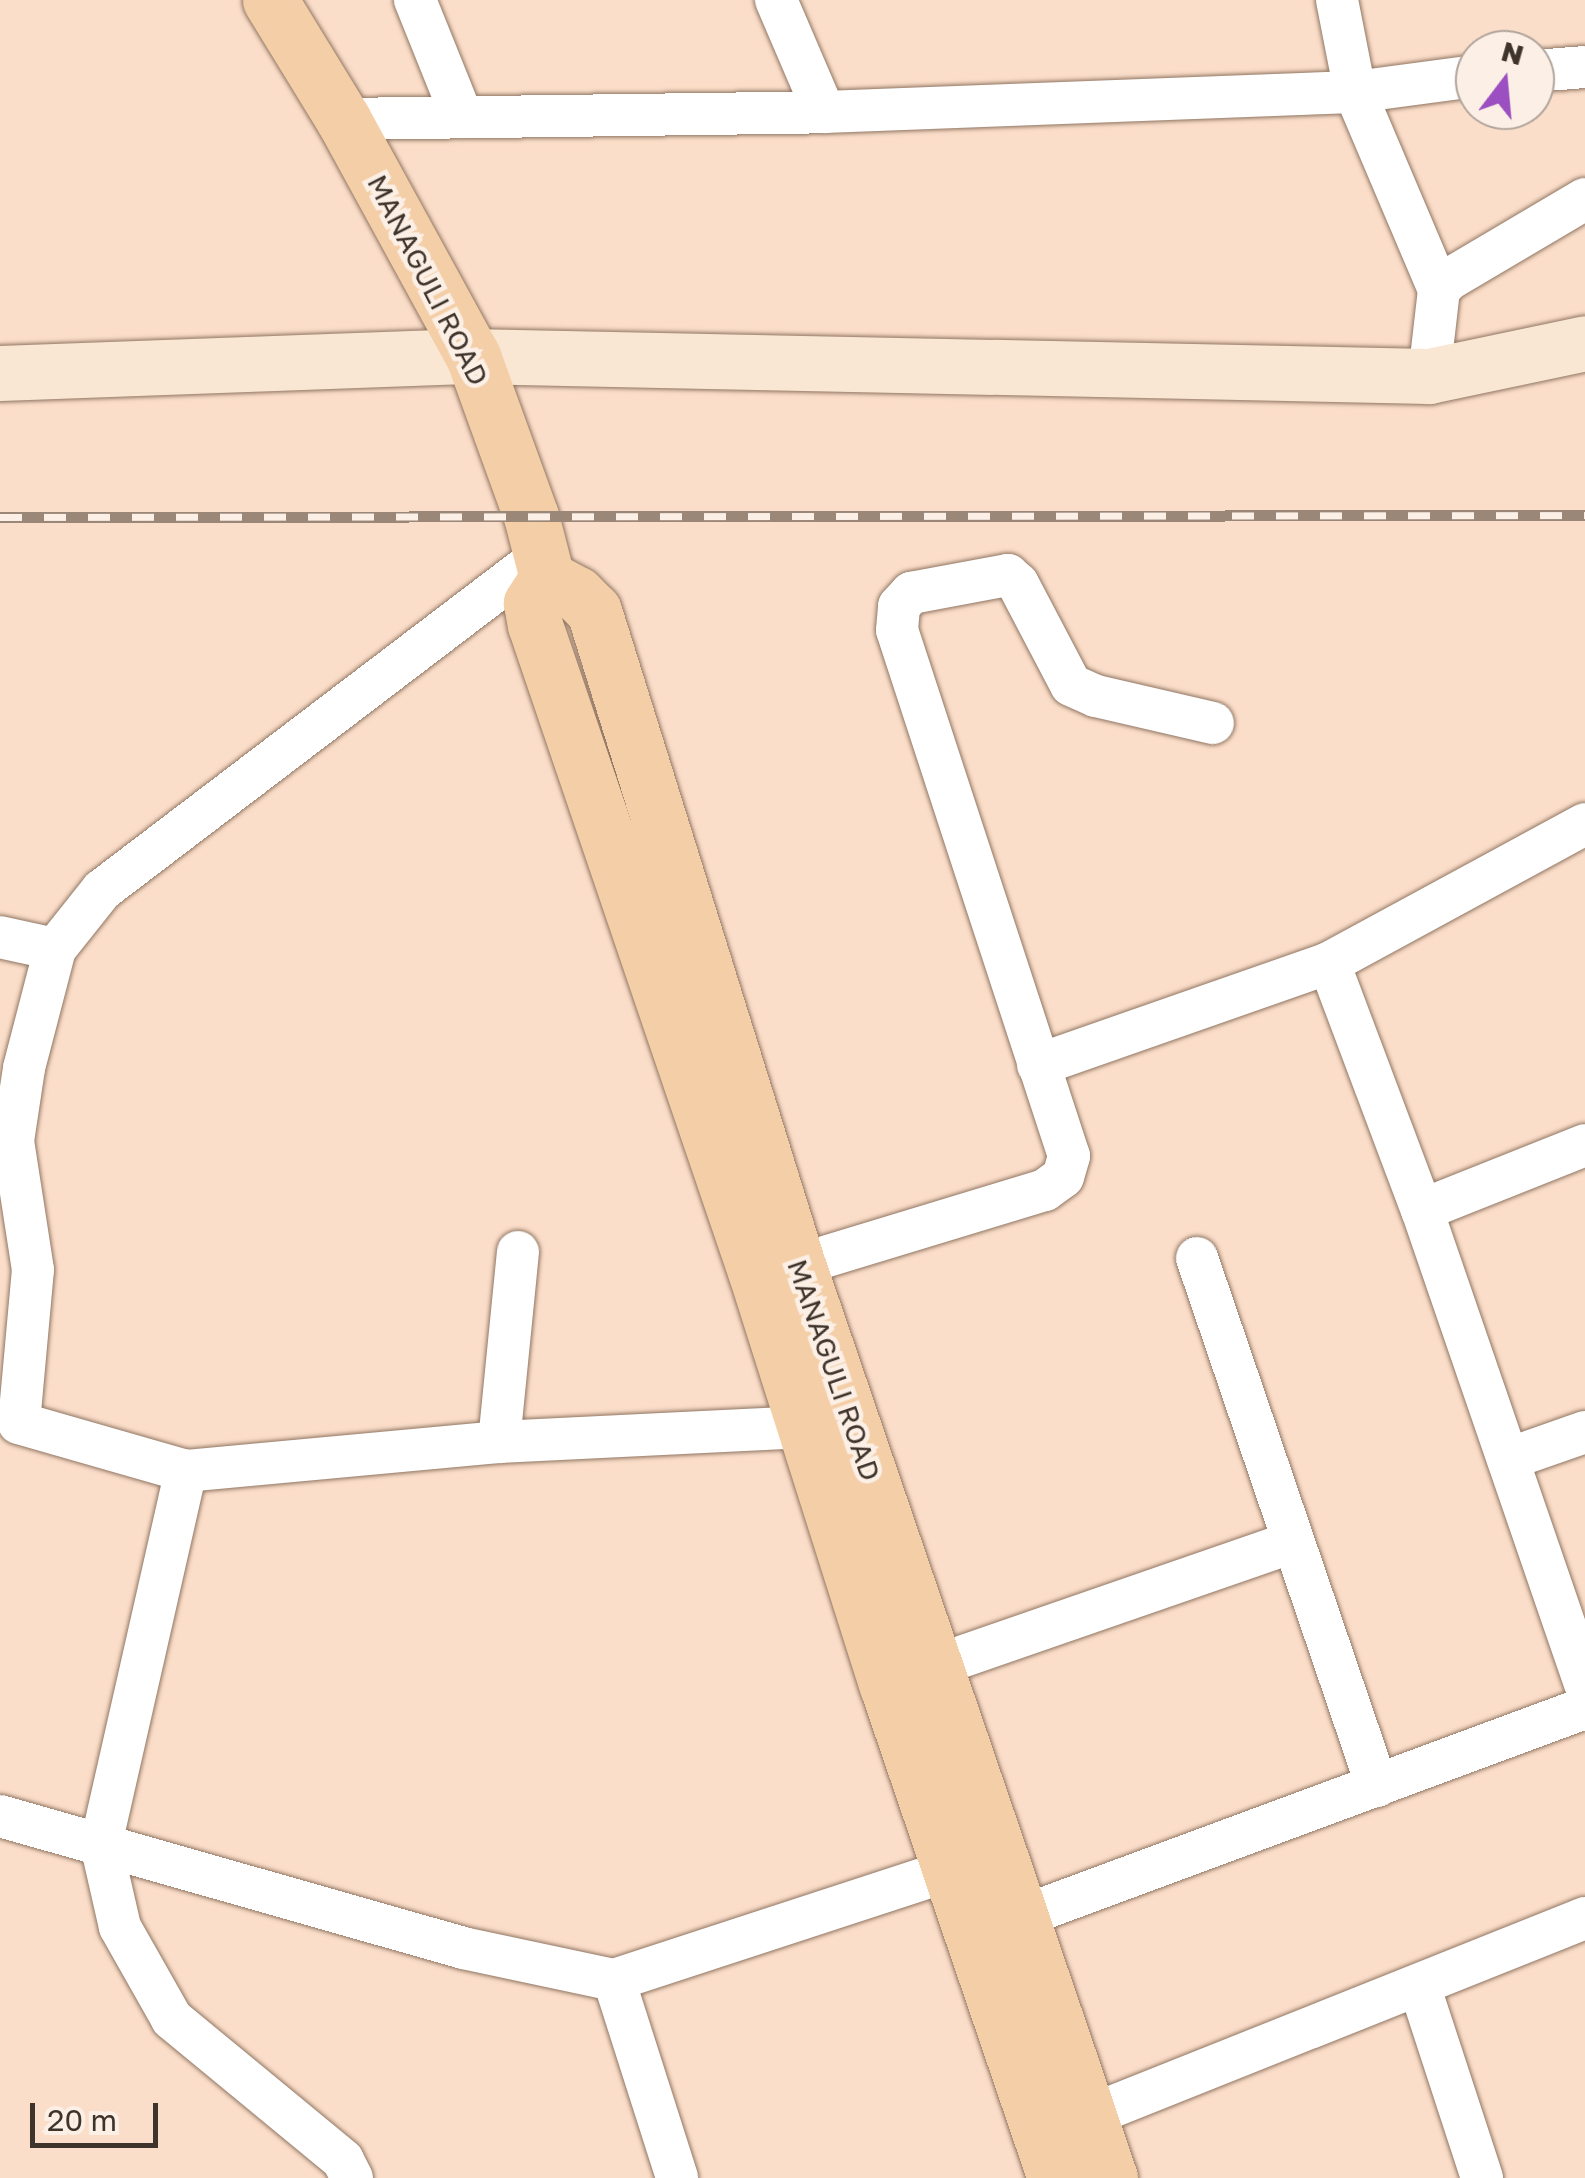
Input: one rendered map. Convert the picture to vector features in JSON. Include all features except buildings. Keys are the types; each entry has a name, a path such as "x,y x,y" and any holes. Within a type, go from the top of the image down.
{"main road":[{"name":"MANAGULI ROAD","path":"270,0 343,119 473,356 544,567 594,612 798,1265 932,1668 1110,2178"},
{"name":"MANAGULI ROAD","path":"544,567 531,603 535,625 1055,2178"}],"street":[{"path":"414,0 462,117"},
{"path":"776,0 824,112"},
{"path":"1338,0 1355,92 1439,290 1428,376"},
{"path":"1555,69 1585,67"},
{"path":"343,119 824,112 1355,92 1455,79"},
{"path":"1439,290 1455,273 1585,198"},
{"path":"0,373 473,356 1428,376 1585,344"},
{"path":"544,567 102,890 55,949 24,1068 12,1141 33,1270 10,1420 186,1471 499,1442 804,1427"},
{"path":"798,1265 1045,1190 1063,1177 1069,1156 896,630 899,606 912,592 1008,575 1018,584 1070,686 1213,724"},
{"path":"1038,1065 1330,964 1585,824"},
{"path":"0,937 55,949"},
{"path":"1330,964 1422,1210 1585,1684"},
{"path":"1422,1210 1585,1145"},
{"path":"499,1442 518,1252"},
{"path":"1196,1258 1377,1786"},
{"path":"1508,1459 1585,1432"},
{"path":"186,1471 101,1844 120,1926 172,2019 344,2160 352,2178"},
{"path":"932,1668 1293,1542"},
{"path":"1018,1918 1585,1708"},
{"path":"0,1816 462,1948 614,1980 950,1870"},
{"path":"1089,2116 1585,1918"},
{"path":"614,1980 677,2178"},
{"path":"1419,1985 1482,2178"}],"railway":[{"path":"0,517 1585,515"}]}
